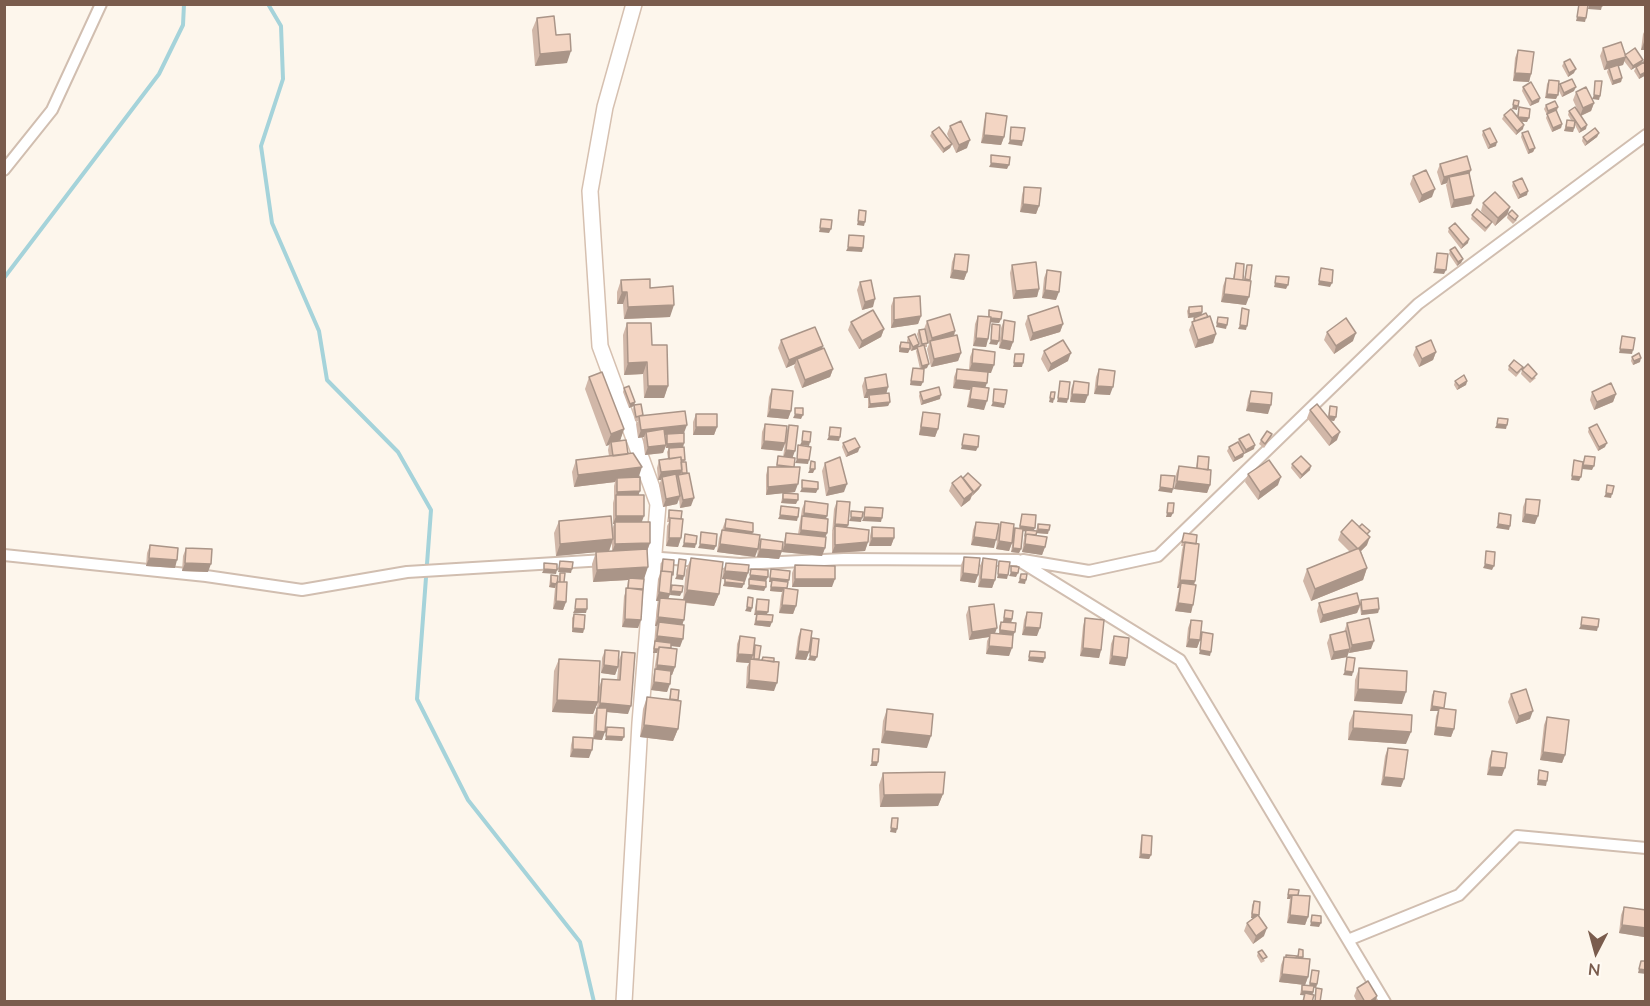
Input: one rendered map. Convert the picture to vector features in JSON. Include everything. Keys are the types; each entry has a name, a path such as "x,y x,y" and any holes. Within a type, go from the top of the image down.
{"street":[{"path":"4,170 52,110 101,4"},
{"path":"624,1002 648,557 657,504 600,346 590,190 605,107 634,4"},
{"path":"648,557 740,564 844,559 1018,560 1089,571 1158,556 1418,304 1646,135"},
{"path":"4,555 206,576 302,590 407,572 618,559"},
{"path":"1018,560 1180,660 1385,1002"},
{"path":"1348,940 1459,895 1517,836 1646,848"}],"building":[{"path":"1579,4 1588,5 1586,18 1577,17"},
{"path":"554,16 556,35 570,34 571,51 540,54 537,18"},
{"path":"1621,42 1626,57 1607,62 1603,48"},
{"path":"1635,48 1643,60 1633,66 1625,55"},
{"path":"1518,50 1534,52 1531,74 1515,73"},
{"path":"1570,59 1576,69 1569,73 1564,62"},
{"path":"1644,62 1646,72 1640,75 1636,67"},
{"path":"1618,65 1622,78 1613,81 1609,68"},
{"path":"1572,79 1576,87 1564,93 1560,84"},
{"path":"1549,80 1559,81 1558,95 1547,94"},
{"path":"1595,81 1602,81 1600,96 1594,95"},
{"path":"1531,82 1540,98 1532,102 1523,87"},
{"path":"1586,87 1594,103 1583,108 1576,92"},
{"path":"1514,100 1519,101 1518,106 1513,105"},
{"path":"1555,101 1558,107 1548,111 1546,105"},
{"path":"1519,107 1530,109 1529,118 1518,117"},
{"path":"1575,107 1587,125 1581,129 1569,111"},
{"path":"1511,109 1524,125 1517,131 1504,115"},
{"path":"1556,110 1562,124 1553,128 1547,114"},
{"path":"986,113 1007,116 1004,137 984,135"},
{"path":"1567,120 1575,121 1574,128 1566,127"},
{"path":"961,121 970,140 959,145 950,126"},
{"path":"939,127 952,144 944,149 932,132"},
{"path":"1011,127 1025,128 1023,141 1010,140"},
{"path":"1490,128 1497,142 1490,145 1483,131"},
{"path":"1595,128 1599,133 1587,142 1583,137"},
{"path":"1528,131 1535,148 1529,150 1522,133"},
{"path":"991,155 1010,157 1009,165 991,163"},
{"path":"1467,156 1471,170 1444,177 1440,164"},
{"path":"1426,170 1435,189 1422,195 1413,176"},
{"path":"1469,173 1474,196 1454,200 1449,177"},
{"path":"1522,178 1528,191 1520,195 1513,182"},
{"path":"1024,187 1041,188 1039,206 1023,204"},
{"path":"1495,192 1510,207 1498,218 1483,203"},
{"path":"1477,209 1492,222 1486,228 1472,215"},
{"path":"859,210 866,211 865,222 858,221"},
{"path":"1512,210 1518,216 1515,220 1508,214"},
{"path":"821,219 832,220 831,229 820,228"},
{"path":"1455,223 1469,239 1463,245 1449,228"},
{"path":"849,235 864,236 863,248 848,247"},
{"path":"1455,247 1463,259 1458,262 1450,250"},
{"path":"1437,253 1448,254 1446,270 1435,269"},
{"path":"955,254 969,255 967,272 953,270"},
{"path":"1036,262 1039,289 1016,291 1012,265"},
{"path":"1236,263 1244,264 1243,280 1234,279"},
{"path":"1247,265 1252,265 1250,280 1245,279"},
{"path":"1321,268 1333,270 1332,283 1319,281"},
{"path":"1047,270 1061,272 1059,292 1045,290"},
{"path":"1276,276 1289,277 1288,285 1275,283"},
{"path":"1226,278 1251,281 1249,297 1224,294"},
{"path":"650,279 650,288 673,286 674,305 628,307 627,292 622,292 621,280"},
{"path":"871,280 875,299 865,302 860,282"},
{"path":"920,296 921,316 894,320 894,298"},
{"path":"1058,306 1063,324 1033,333 1028,316"},
{"path":"1202,306 1202,312 1189,314 1189,307"},
{"path":"1242,308 1249,310 1247,326 1240,325"},
{"path":"873,310 884,329 862,341 851,322"},
{"path":"989,310 1002,312 1001,319 989,317"},
{"path":"1206,313 1208,317 1195,321 1194,318"},
{"path":"950,314 955,331 932,338 927,321"},
{"path":"978,316 991,317 988,339 976,338"},
{"path":"1210,316 1216,334 1198,340 1192,322"},
{"path":"1218,317 1228,318 1227,325 1217,323"},
{"path":"1346,318 1356,333 1336,346 1327,332"},
{"path":"1004,320 1015,322 1013,342 1002,340"},
{"path":"627,323 651,323 652,345 667,345 668,386 648,386 647,362 628,363"},
{"path":"992,324 1000,325 999,341 991,340"},
{"path":"815,327 823,346 789,360 781,340"},
{"path":"925,329 928,343 922,344 919,330"},
{"path":"915,334 919,344 913,347 908,337"},
{"path":"957,335 961,353 934,359 930,341"},
{"path":"1622,336 1635,338 1633,350 1620,349"},
{"path":"1063,340 1071,353 1051,364 1044,351"},
{"path":"1431,340 1436,352 1422,359 1416,347"},
{"path":"901,342 910,343 910,349 900,348"},
{"path":"924,345 929,364 922,366 917,347"},
{"path":"824,348 833,369 805,380 797,359"},
{"path":"973,349 995,352 994,365 972,363"},
{"path":"1639,353 1641,358 1634,361 1632,357"},
{"path":"1015,354 1024,354 1023,363 1014,363"},
{"path":"1514,360 1523,367 1517,373 1509,366"},
{"path":"1528,364 1537,374 1532,379 1522,370"},
{"path":"913,368 924,369 923,382 911,381"},
{"path":"957,369 988,372 987,383 956,380"},
{"path":"1099,369 1115,371 1113,387 1097,386"},
{"path":"602,372 624,429 611,434 589,377"},
{"path":"886,374 888,387 867,390 865,378"},
{"path":"1464,375 1467,381 1459,386 1455,381"},
{"path":"1060,381 1070,382 1068,399 1058,398"},
{"path":"1074,381 1089,383 1088,395 1072,394"},
{"path":"1611,383 1616,394 1597,402 1592,392"},
{"path":"629,386 635,402 630,404 624,388"},
{"path":"972,386 989,388 987,401 970,399"},
{"path":"939,387 941,395 923,401 920,392"},
{"path":"772,389 793,391 791,411 770,409"},
{"path":"994,389 1007,390 1005,404 993,402"},
{"path":"1251,391 1272,393 1271,405 1249,403"},
{"path":"1051,392 1055,392 1054,399 1050,398"},
{"path":"889,393 890,402 870,404 869,395"},
{"path":"641,404 643,415 636,417 634,405"},
{"path":"1317,404 1340,432 1332,438 1310,410"},
{"path":"1330,406 1337,407 1336,417 1329,416"},
{"path":"795,408 803,408 803,415 795,414"},
{"path":"685,411 687,425 641,430 639,416"},
{"path":"923,412 940,414 938,429 921,427"},
{"path":"696,414 717,414 717,427 696,427"},
{"path":"1498,418 1508,419 1507,425 1497,424"},
{"path":"765,424 787,426 785,443 764,441"},
{"path":"1597,424 1607,443 1599,447 1589,428"},
{"path":"789,425 798,426 795,451 786,450"},
{"path":"830,427 841,428 840,437 829,436"},
{"path":"664,429 666,445 648,447 646,432"},
{"path":"803,431 811,432 810,442 802,441"},
{"path":"1267,431 1272,434 1265,444 1261,440"},
{"path":"684,433 684,443 667,444 667,434"},
{"path":"964,434 979,436 978,447 962,445"},
{"path":"1249,434 1255,445 1246,450 1239,439"},
{"path":"855,438 860,447 848,453 843,443"},
{"path":"626,440 628,454 613,456 611,442"},
{"path":"1238,442 1244,453 1235,458 1229,447"},
{"path":"798,445 811,447 809,460 797,459"},
{"path":"684,447 685,460 681,460 681,457 669,459 669,448"},
{"path":"633,453 642,467 578,475 576,460"},
{"path":"778,456 795,458 794,467 777,465"},
{"path":"1198,456 1209,457 1208,470 1197,468"},
{"path":"1301,456 1311,466 1302,475 1292,464"},
{"path":"1585,456 1595,457 1594,466 1583,465"},
{"path":"681,457 682,470 661,472 659,460"},
{"path":"840,457 847,484 829,488 825,463"},
{"path":"1269,460 1281,477 1260,492 1248,474"},
{"path":"1574,460 1583,462 1581,477 1572,476"},
{"path":"811,461 815,462 815,469 810,469"},
{"path":"681,462 686,462 687,473 682,473"},
{"path":"1179,466 1211,470 1210,485 1177,481"},
{"path":"768,467 800,467 798,484 768,487"},
{"path":"689,473 694,498 683,500 678,475"},
{"path":"968,473 981,485 974,492 963,478"},
{"path":"676,474 680,496 666,499 662,477"},
{"path":"1161,475 1175,476 1173,489 1160,487"},
{"path":"961,476 973,492 964,499 952,483"},
{"path":"640,477 640,491 617,492 617,478"},
{"path":"802,480 818,482 818,489 802,488"},
{"path":"1607,485 1614,486 1612,494 1606,493"},
{"path":"783,493 798,494 798,500 783,499"},
{"path":"616,495 644,495 644,516 616,516"},
{"path":"1526,499 1540,500 1538,516 1525,514"},
{"path":"805,501 828,504 827,516 804,513"},
{"path":"837,501 850,502 848,525 835,524"},
{"path":"1168,503 1174,503 1173,513 1167,513"},
{"path":"781,506 799,508 798,517 780,515"},
{"path":"865,507 883,508 882,518 864,517"},
{"path":"669,510 682,511 681,519 669,518"},
{"path":"851,511 863,512 862,518 851,517"},
{"path":"1499,513 1511,515 1510,526 1498,524"},
{"path":"1022,514 1036,515 1035,528 1020,526"},
{"path":"611,516 613,539 560,544 559,521"},
{"path":"802,516 828,519 827,533 801,530"},
{"path":"670,518 683,519 681,538 669,538"},
{"path":"726,519 753,523 753,532 725,528"},
{"path":"1352,520 1370,537 1358,549 1341,532"},
{"path":"615,522 650,522 650,543 615,544"},
{"path":"976,522 999,524 996,540 974,537"},
{"path":"1001,522 1014,524 1012,543 999,541"},
{"path":"1038,524 1050,525 1049,530 1038,529"},
{"path":"1362,524 1370,531 1367,534 1359,527"},
{"path":"835,526 869,530 868,542 835,545"},
{"path":"872,527 894,528 894,538 872,538"},
{"path":"1015,528 1023,529 1021,549 1013,548"},
{"path":"722,530 760,535 758,549 720,544"},
{"path":"1026,530 1037,531 1036,535 1026,534 1025,536"},
{"path":"701,532 717,534 716,546 700,544"},
{"path":"786,533 826,537 825,548 785,544"},
{"path":"1184,533 1197,535 1196,544 1182,542"},
{"path":"685,534 697,536 696,544 684,543"},
{"path":"1026,534 1047,537 1045,547 1025,544"},
{"path":"761,539 783,542 782,551 760,549"},
{"path":"1185,542 1199,544 1195,581 1180,580"},
{"path":"150,545 178,548 177,560 149,558"},
{"path":"186,548 212,549 211,564 185,563"},
{"path":"1359,548 1367,568 1315,589 1307,569"},
{"path":"647,549 648,567 597,570 596,552"},
{"path":"1486,551 1495,552 1494,566 1485,564"},
{"path":"964,557 980,558 978,575 963,573"},
{"path":"691,558 723,562 719,594 687,590"},
{"path":"983,558 997,560 995,580 981,579"},
{"path":"663,559 674,560 673,575 672,572 662,571"},
{"path":"679,559 686,560 684,576 677,575"},
{"path":"560,561 573,562 572,569 559,568"},
{"path":"999,561 1010,562 1008,575 998,574"},
{"path":"544,563 557,564 557,570 544,569"},
{"path":"726,563 749,565 748,573 725,571"},
{"path":"795,565 835,566 835,579 795,579"},
{"path":"1011,566 1019,567 1018,573 1011,572"},
{"path":"751,569 768,570 768,577 750,575"},
{"path":"771,569 790,571 789,580 770,578"},
{"path":"661,571 672,572 670,594 659,592"},
{"path":"560,573 565,573 564,582 560,582"},
{"path":"1021,574 1027,574 1026,580 1020,579"},
{"path":"551,575 558,576 557,584 557,582 556,584 551,583"},
{"path":"629,578 644,579 643,590 628,588"},
{"path":"725,578 744,581 744,584 725,582"},
{"path":"749,579 766,581 766,587 749,585"},
{"path":"772,580 788,582 787,588 771,587"},
{"path":"557,582 567,582 566,602 556,601"},
{"path":"1181,583 1196,585 1193,605 1178,603"},
{"path":"672,585 683,586 682,592 671,591"},
{"path":"626,588 643,589 641,620 625,619"},
{"path":"784,588 798,590 796,606 782,605"},
{"path":"1357,593 1360,605 1323,615 1319,603"},
{"path":"748,597 753,598 752,608 747,607"},
{"path":"660,598 686,600 684,620 658,617"},
{"path":"1378,598 1379,609 1362,611 1361,600"},
{"path":"576,599 587,599 587,609 575,609"},
{"path":"757,599 769,600 768,612 756,611"},
{"path":"994,604 997,628 972,632 969,607"},
{"path":"1005,610 1013,611 1012,619 1004,618"},
{"path":"1027,612 1042,613 1040,628 1025,627"},
{"path":"574,614 585,615 584,629 573,628"},
{"path":"757,614 773,615 772,622 756,621"},
{"path":"1582,617 1599,619 1598,627 1581,625"},
{"path":"1085,618 1104,620 1101,650 1083,648"},
{"path":"1369,618 1374,641 1352,645 1347,623"},
{"path":"1191,620 1202,621 1200,640 1189,639"},
{"path":"659,622 684,625 683,639 657,636"},
{"path":"1001,622 1016,623 1015,632 1000,630"},
{"path":"801,629 812,631 809,652 798,651"},
{"path":"1346,631 1350,649 1334,652 1330,635"},
{"path":"1202,632 1213,634 1211,652 1200,650"},
{"path":"990,633 1013,635 1012,648 989,646"},
{"path":"740,636 755,638 753,655 738,654"},
{"path":"1114,636 1129,638 1127,658 1112,656"},
{"path":"812,638 819,639 817,657 810,656"},
{"path":"655,641 671,643 671,648 654,649"},
{"path":"755,645 761,646 759,659 754,659"},
{"path":"659,647 677,649 675,667 657,665"},
{"path":"605,650 619,651 618,667 604,665"},
{"path":"1030,651 1045,652 1045,658 1029,657"},
{"path":"622,652 635,653 631,706 600,703 602,679 620,680"},
{"path":"763,657 774,658 774,662 762,660"},
{"path":"1347,657 1355,658 1353,672 1345,671"},
{"path":"559,659 600,661 598,702 557,700"},
{"path":"750,659 779,662 777,683 749,680"},
{"path":"1359,668 1407,671 1406,692 1358,689"},
{"path":"655,669 671,671 670,684 654,682"},
{"path":"671,689 679,690 678,700 670,699"},
{"path":"1526,689 1533,711 1519,716 1511,694"},
{"path":"1434,691 1446,693 1444,708 1432,706"},
{"path":"647,697 681,701 678,729 644,725"},
{"path":"597,708 607,708 605,732 596,731"},
{"path":"1439,708 1456,710 1454,729 1436,727"},
{"path":"887,709 933,714 931,736 885,731"},
{"path":"1354,711 1412,715 1411,732 1353,728"},
{"path":"1547,717 1569,720 1565,755 1543,752"},
{"path":"607,727 624,728 624,737 606,736"},
{"path":"573,737 593,738 592,750 573,749"},
{"path":"1388,748 1408,750 1404,779 1384,777"},
{"path":"873,749 879,749 878,762 872,762"},
{"path":"1492,751 1507,753 1505,768 1490,767"},
{"path":"1539,770 1548,772 1547,781 1538,780"},
{"path":"945,772 943,794 884,795 883,773"},
{"path":"892,818 898,818 897,829 891,828"},
{"path":"1142,835 1152,836 1151,855 1141,854"},
{"path":"1289,889 1299,890 1298,895 1288,895"},
{"path":"1292,895 1310,896 1308,917 1290,915"},
{"path":"1254,901 1260,902 1259,915 1252,914"},
{"path":"1624,907 1646,910 1646,928 1622,925"},
{"path":"1258,915 1267,928 1256,936 1247,923"},
{"path":"1312,915 1321,916 1321,923 1311,922"},
{"path":"1299,949 1303,950 1303,957 1298,957"},
{"path":"1262,950 1267,957 1263,959 1258,952"},
{"path":"1284,957 1310,959 1308,977 1282,974"},
{"path":"1641,961 1646,961 1646,970 1639,969"},
{"path":"1312,970 1319,971 1317,984 1310,983"},
{"path":"1368,981 1377,996 1365,1002 1357,988"},
{"path":"1302,985 1314,986 1313,992 1302,991"},
{"path":"1316,988 1322,989 1320,1002 1315,1002"},
{"path":"1305,993 1314,995 1312,1002 1303,1002"}],"waterway":[{"path":"4,278 159,74 183,25 184,4"},
{"path":"268,4 281,26 283,79 261,146 272,223 319,331 327,380 398,452 431,510 417,699 468,800 580,942 594,1002"}]}
